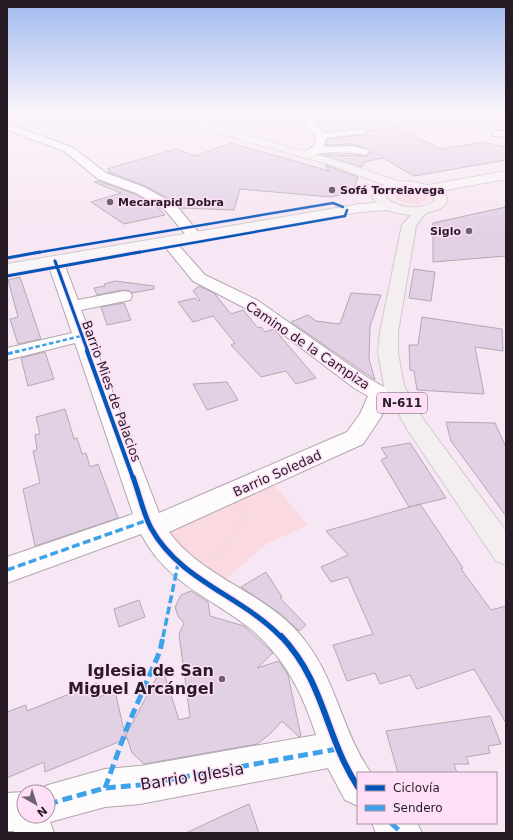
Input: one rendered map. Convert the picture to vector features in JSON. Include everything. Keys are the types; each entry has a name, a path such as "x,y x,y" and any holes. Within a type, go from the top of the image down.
{"highway":[{"path":"299,153 364,174 397,185 413,186 433,192 441,198 441,202 437,206 405,213 381,200 381,193 364,174"},
{"path":"381,193 397,185"},
{"name":"N-611","path":"405,213 389,332 389,394 415,424 506,553"}],"main road":[{"path":"433,192 506,175"},
{"path":"433,192 506,179"},
{"path":"7,264 356,204 381,193"},
{"path":"7,269 360,208 405,213"}],"street":[{"path":"73,153 102,176 140,190 170,207 192,233"},
{"path":"305,155 310,153"},
{"name":"Camino de la Campiza","path":"168,242 200,278 271,316 361,383 389,394"},
{"name":"Barrio Mies de Palacios","path":"55,261 149,524 178,564 266,624 283,639 301,660 322,700 337,750 349,775 357,786"},
{"path":"71,307 124,296"},
{"name":"Barrio Mies de Palacios","path":"7,354 81,336"},
{"name":"Barrio Soledad","path":"149,524 233,494 356,438 370,417 389,394"},
{"path":"7,570 149,524"},
{"name":"Barrio Iglesia","path":"56,802 105,788 140,785 337,750"},
{"path":"392,824 402,833"}],"path":[{"path":"202,579 247,515 233,494"}],"shaded area":[{"path":"406,191 421,192 427,196 428,200 412,204 396,199 395,194"},
{"path":"270,480 308,525 266,544 222,582 169,539 170,531"}],"building":[{"path":"162,153 187,153 195,156 203,153 267,153 329,171 325,165 358,177 353,192 330,197 240,189 234,210 180,208 176,203 145,186 109,172 111,172 107,169"},
{"path":"370,153 506,153 506,160 414,176 383,158 364,162 362,167 322,155 366,156"},
{"path":"98,181 135,194 157,207 165,215 124,224 91,202 121,193 94,182"},
{"name":"Siglo","path":"506,207 506,256 433,262 433,223"},
{"path":"414,269 435,272 431,301 409,298"},
{"path":"20,277 41,339 18,344 10,319 18,317 8,280"},
{"path":"115,281 154,286 154,289 132,293 124,290 97,295 94,288 105,286 104,284"},
{"path":"199,286 214,293 231,314 243,310 258,328 261,327 265,332 274,329 316,378 296,384 286,371 261,377 231,345 235,343 213,316 193,322 178,302 195,298 198,301 200,300 193,291"},
{"path":"351,293 381,295 370,326 369,359 375,380 291,322 308,315 316,321 340,324"},
{"path":"124,303 131,320 107,325 101,307"},
{"path":"422,317 502,329 503,351 475,347 484,394 417,390 414,371 410,370 409,345 418,345"},
{"path":"45,352 54,379 28,386 21,358"},
{"path":"227,382 238,400 207,410 193,384"},
{"path":"65,409 74,439 77,438 82,454 86,453 90,467 98,464 118,518 35,546 23,489 40,483 33,451 37,450 35,435 40,434 36,417"},
{"path":"446,422 495,423 506,447 506,516 451,441"},
{"path":"410,443 446,498 409,507 381,460 387,457 381,448"},
{"path":"420,504 463,568 461,569 491,610 506,606 506,723 474,669 417,689 410,675 380,684 375,673 347,681 333,645 373,634 348,577 331,582 321,567 348,555 326,531"},
{"path":"266,572 282,597 280,598 306,625 299,631 281,614 241,587"},
{"name":"Iglesia de San Miguel Arcángel","path":"191,591 208,602 210,616 244,626 273,653 257,668 279,661 288,675 301,736 299,737 282,721 270,734 257,744 144,764 132,753 126,735 162,667 179,720 190,717 179,634 184,623 178,616 175,607 181,595"},
{"path":"139,600 145,617 119,627 114,609"},
{"path":"97,683 99,697 115,691 126,739 45,772 44,762 7,778 7,712 26,705 27,711"},
{"path":"490,716 501,744 488,746 490,753 466,757 469,764 454,764 457,772 398,772 386,731"},
{"path":"249,804 259,833 186,833 220,817"}],"marked path":[{"path":"7,354 81,336"},
{"path":"7,570 148,520"},
{"path":"105,788 128,725 160,651 178,564"},
{"path":"56,802 105,788 140,785 337,749"},
{"path":"392,824 402,833"}],"cycle path":[{"path":"7,258 333,203 343,207"},
{"path":"7,276 345,216 347,210"},
{"path":"55,261 151,528 167,552 179,564 262,619 285,641 301,662 314,684 340,755 357,785"}],"place":[{"name":"Sofá Torrelavega","path":"332,190"},
{"name":"Mecarapid Dobra","path":"110,202"},
{"name":"Siglo","path":"469,231"},
{"name":"Iglesia de San Miguel Arcángel","path":"222,679"}]}
